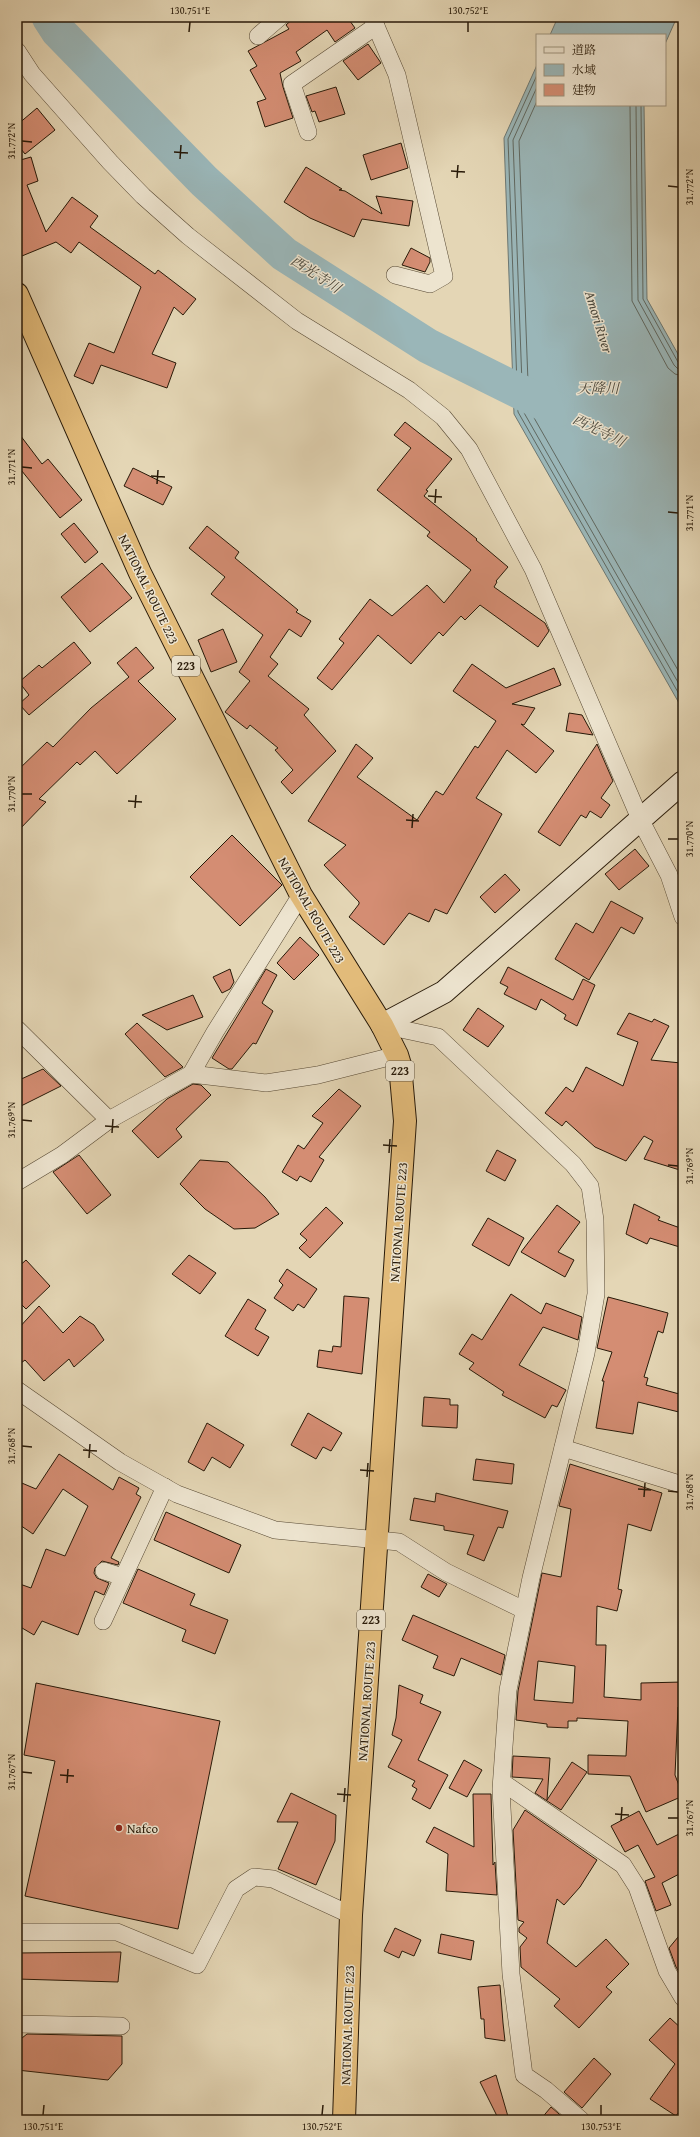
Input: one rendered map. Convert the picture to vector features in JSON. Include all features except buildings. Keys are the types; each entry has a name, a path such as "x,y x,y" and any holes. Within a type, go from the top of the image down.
{"highway":[{"name":"NATIONAL ROUTE 223","path":"17,294 22,320 140,573 301,895 382,1025 397,1055 400,1065 405,1121 378,1539 351,1916 344,2120"}],"street":[{"path":"258,36 280,17"},
{"path":"308,132 292,84 374,22 397,75 444,276 430,284 395,275"},
{"path":"17,51 32,74 110,162 144,196 188,236 297,322 409,390 443,417 469,449 533,569 646,814 683,917"},
{"path":"382,1025 444,992 683,782"},
{"path":"17,1182 62,1155 109,1120 191,1074 215,1032 301,895"},
{"path":"382,1025 438,1037 568,1159 590,1186 595,1220 596,1294 586,1353 524,1610 508,1690 502,1782 511,1974 524,2075 546,2090 581,2120"},
{"path":"17,1029 109,1120"},
{"path":"191,1074 266,1083 318,1075 397,1055"},
{"path":"17,1390 57,1420 120,1462 177,1494 274,1530 399,1542 446,1572 524,1610"},
{"path":"563,1448 683,1485"},
{"path":"104,1621 123,1577 166,1488"},
{"path":"104,1571 123,1577"},
{"path":"502,1782 623,1865 637,1887 667,1971 683,1998"},
{"path":"17,1932 117,1932 197,1965 236,1889 254,1877 273,1879 351,1916"},
{"path":"17,2024 121,2026"}],"water":[{"path":"558,17 677,17 666,42 666,34 550,34"},
{"name":"天降川","path":"536,67 536,106 644,106 647,299 683,363 683,710 514,414 504,138"}],"waterway":[{"name":"西光寺川","path":"49,17 58,31 204,181 284,254 428,346 557,410"}],"place":[{"name":"Nafco","path":"119,1828"}],"water label":[{"name":"Amori River","path":"599,322"}]}
